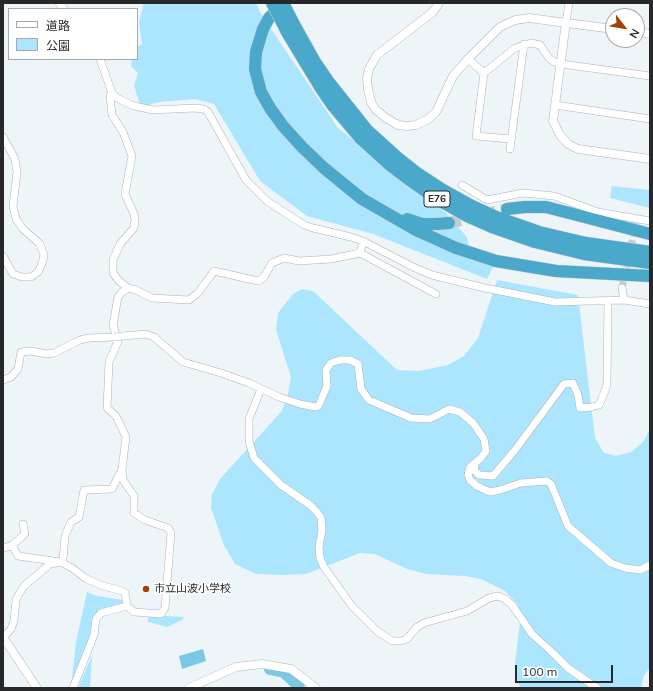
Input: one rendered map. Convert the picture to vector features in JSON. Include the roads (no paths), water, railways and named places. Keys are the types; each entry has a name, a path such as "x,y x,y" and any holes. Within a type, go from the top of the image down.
{"highway":[{"name":"E76","path":"272,3 305,46 328,81 367,130 403,162 443,190 496,217 539,232 586,243 650,252"},
{"name":"E76","path":"283,3 292,31 320,87 333,106 360,138 396,170 437,199 467,216 492,227 535,242 584,254 650,263"},
{"path":"283,3 269,18 263,29 256,52 255,69 261,92 283,126 324,168 362,199 416,230 456,248 489,259 556,271 650,276"},
{"path":"324,168 364,197 405,219 422,224 450,223"},
{"path":"507,209 546,207 650,234"}],"street":[{"path":"439,3 433,12 377,55 369,69 367,79 371,102 375,109 398,125 416,125 427,120 436,112 453,76 500,28 515,20 529,18 605,28"},
{"path":"569,3 555,105 554,121 560,135 568,144 578,149 650,159"},
{"path":"511,139 476,136 484,73 515,48 531,43 540,45 549,58 554,62 561,64 650,76"},
{"path":"510,149 524,44"},
{"path":"468,59 484,73"},
{"path":"100,60 112,93 116,98 134,106 152,110 194,108 204,109 208,112 246,180 267,201 304,225 364,241 413,267 432,275 485,288 555,302 608,302 624,300 650,304"},
{"path":"112,93 110,95 112,115 123,132 132,156 125,194 134,214 134,228 120,244 113,260 113,274 128,288 136,290 152,298 189,300 198,294 214,271 258,281 264,277 272,263 284,258 299,261 331,259 360,253 436,294"},
{"path":"555,105 650,119"},
{"path":"3,137 15,159 17,172 13,206 16,220 23,229 40,244 44,254 42,264 38,272 31,277 22,277 13,274 3,256"},
{"path":"462,185 487,200 524,193 554,196 598,212 637,221 650,221"},
{"path":"360,253 364,241"},
{"path":"5,548 14,548 18,556 61,562 85,578 100,585 122,591 125,593 128,606 134,612 161,614 165,608 171,533 168,528 145,520 134,513 134,496 123,480 122,469 126,437 116,416 107,408 109,362 118,341 113,325 115,313 118,298 122,292 128,288"},
{"path":"622,288 624,300"},
{"path":"475,463 474,470 479,475 493,476 515,450 564,384 572,382 578,395 580,408 599,405 606,391 607,384 608,302"},
{"path":"3,380 11,377 18,368 21,352 30,351 47,354 54,353 80,340 89,338 146,334 154,337 183,362 249,383 279,397 300,404 316,407 319,405 327,386 326,370 331,363 340,360 350,360 358,364 361,389 369,400 411,418 430,419 449,409 460,412 473,423 484,440 486,451 481,458 470,467 468,475 470,480 477,486 490,492 521,483 547,481 551,484 568,526 611,563 625,568 640,570 650,565"},
{"path":"261,389 249,419 249,441 254,458 282,485 310,505 317,512 321,518 322,530 319,547 320,558 324,567 352,606 377,631 392,641 401,641 407,639 416,628 424,623 467,611 489,598 498,596 505,599 512,605 532,634 568,668 598,688"},
{"path":"36,687 3,637 11,629 14,620 16,600 24,586 50,564 61,562 64,559 64,536 71,522 79,517 84,490 112,489 122,469"},
{"path":"115,482 130,490"},
{"path":"5,548 25,534 23,524"},
{"path":"73,688 94,635 96,619 101,612 128,606"},
{"path":"189,688 236,668 262,664 291,669 316,688"}],"waterway":[{"path":"270,669 284,672 298,685 299,688"}],"tunnel":[{"path":"449,223 507,209"},
{"path":"622,288 636,223"}],"place":[{"name":"市立山波小学校","path":"146,589"}]}
